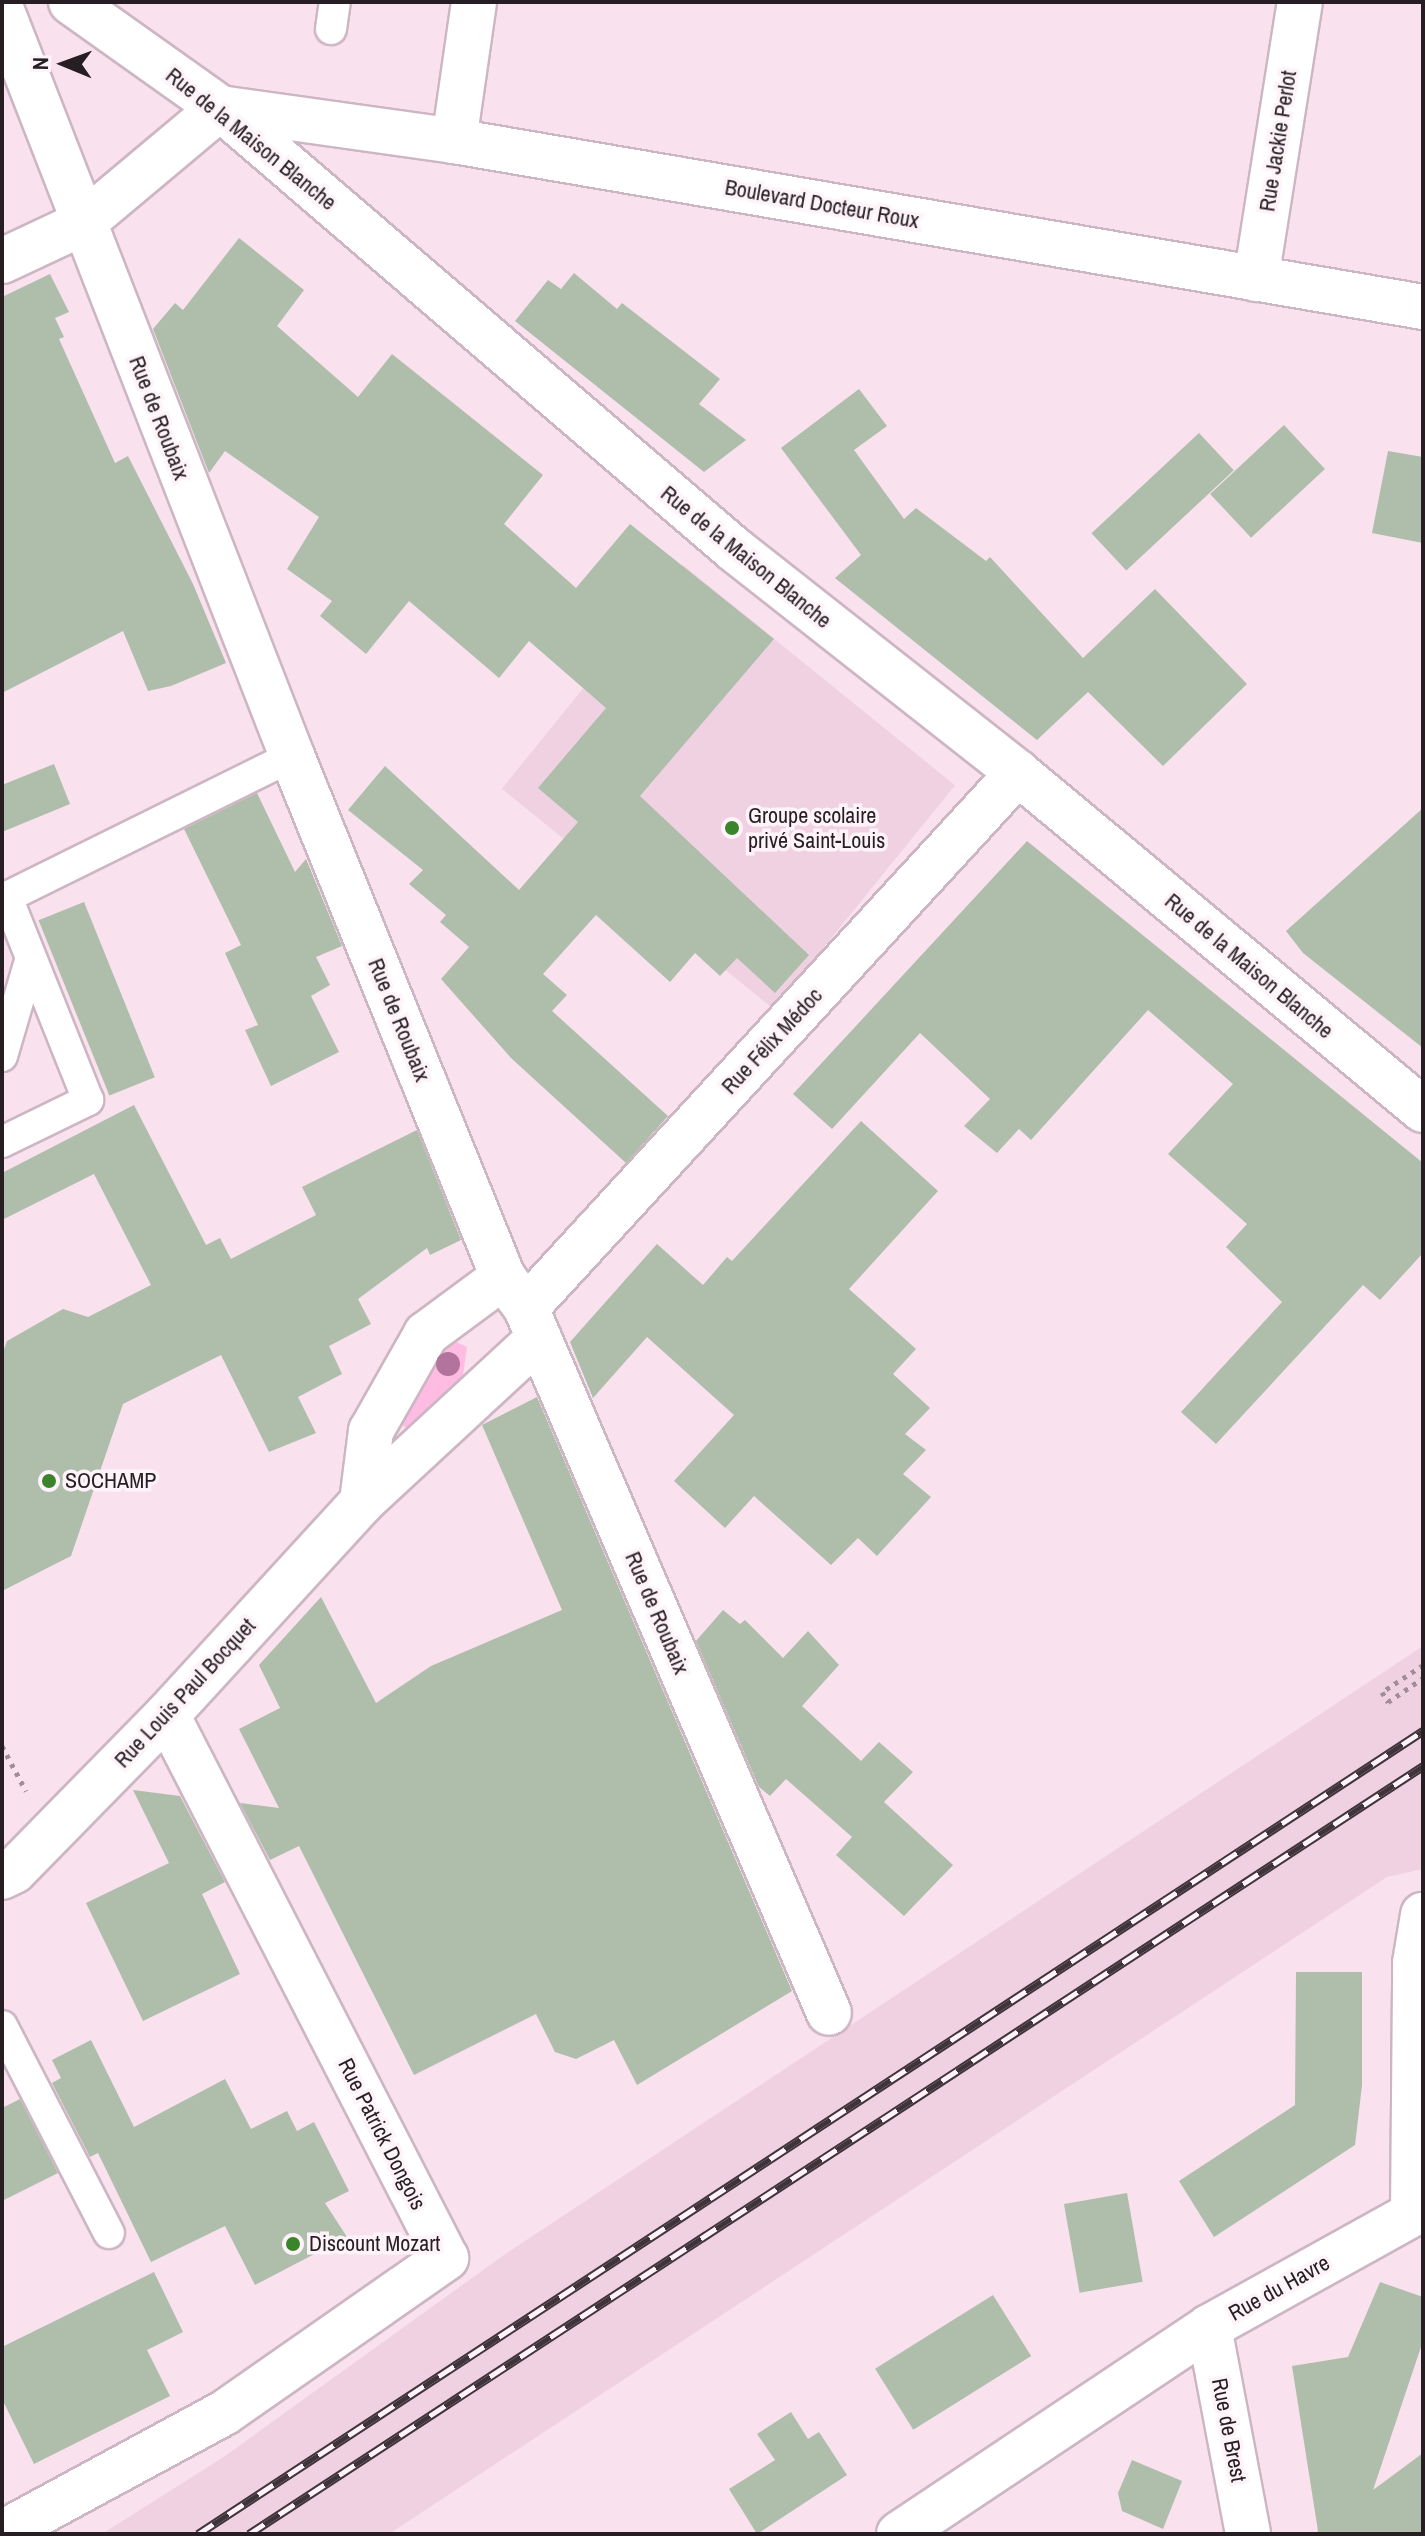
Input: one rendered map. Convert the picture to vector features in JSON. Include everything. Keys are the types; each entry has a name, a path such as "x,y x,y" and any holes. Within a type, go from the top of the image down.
{"street":[{"name":"Rue de la Maison Blanche","path":"71,2 220,108 735,550 1018,773 1421,1104"},
{"path":"454,141 474,2"},
{"name":"Rue Jackie Perlot","path":"1256,279 1300,2"},
{"name":"Rue de Roubaix","path":"2,11 292,756 523,1308 829,2013"},
{"name":"Boulevard Docteur Roux","path":"220,108 454,141 1423,307"},
{"path":"2,261 83,223 220,108"},
{"name":"Rue Félix Médoc","path":"523,1308 1018,773"},
{"path":"362,1502 371,1431 426,1334 523,1308"},
{"name":"Rue Louis Paul Bocquet","path":"2,1877 14,1871 167,1715 362,1502 523,1308"},
{"name":"Rue Patrick Dongois","path":"2,2533 224,2413 446,2258 167,1715"},
{"name":"Rue du Havre","path":"899,2534 1209,2327 1418,2218 1415,1963 1423,1915"},
{"name":"Rue de Brest","path":"1209,2327 1248,2534"}],"lane":[{"path":"2,1142 88,1100 7,897 292,756"},
{"path":"2,1056 30,961"},
{"path":"2,2026 13,2079 109,2233"}],"path":[{"path":"1423,1665 1382,1692 1388,1702 1423,1678"}],"shaded area":[{"name":"Groupe scolaire privé Saint-Louis","path":"683,565 955,785 774,1009 502,789"},
{"path":"450,1339 467,1347 462,1382 428,1418 408,1429 400,1424 400,1415 435,1347"},
{"path":"1423,1646 1423,1869 1387,1877 389,2534 102,2534 225,2456 504,2255"}],"building":[{"path":"239,238 304,290 277,326 358,397 392,354 543,475 504,524 576,588 630,524 774,639 640,796 809,955 775,993 737,958 720,976 695,953 670,982 596,915 543,974 567,995 552,1011 668,1116 626,1163 511,1058 441,979 469,947 440,922 446,915 409,884 423,870 348,810 385,766 519,890 578,822 538,788 606,708 529,641 499,678 409,601 366,654 320,616 332,601 287,569 319,517 225,451 209,473 153,329 175,303 183,310"},
{"path":"574,273 617,309 622,303 720,379 699,404 746,440 704,472 515,321 548,280 561,289"},
{"path":"50,274 69,312 55,318 64,337 59,339 115,463 128,456 193,584 226,663 171,686 148,691 123,631 2,693 2,297"},
{"path":"859,389 887,426 854,450 904,519 916,508 986,561 990,557 1083,658 1155,589 1247,684 1163,766 1088,692 1037,740 835,578 861,555 781,448"},
{"path":"1284,425 1325,469 1251,538 1210,494"},
{"path":"1199,433 1234,470 1126,571 1091,533"},
{"path":"1388,451 1423,457 1423,543 1372,533"},
{"path":"54,764 70,804 2,832 2,785"},
{"path":"257,793 295,872 306,859 342,946 316,957 330,985 311,996 339,1052 271,1086 245,1030 258,1025 225,953 241,945 184,829"},
{"path":"1423,808 1423,1048 1303,953 1286,931"},
{"path":"1027,841 1423,1163 1423,1253 1380,1300 1363,1285 1216,1444 1181,1412 1282,1302 1226,1247 1247,1224 1168,1154 1233,1084 1148,1010 1031,1140 1019,1129 997,1153 964,1126 990,1099 920,1033 832,1129 793,1094"},
{"path":"84,902 155,1077 109,1096 39,920"},
{"path":"134,1105 206,1245 220,1238 231,1259 316,1215 302,1187 417,1130 461,1240 430,1255 427,1248 358,1299 371,1324 329,1346 342,1374 298,1397 316,1433 269,1452 221,1355 123,1404 71,1556 2,1591 2,1355 7,1341 63,1309 88,1317 151,1285 94,1174 2,1220 2,1173"},
{"path":"861,1121 938,1191 849,1289 916,1349 893,1374 930,1408 905,1434 926,1450 903,1474 931,1497 877,1556 858,1538 831,1565 754,1496 725,1528 674,1481 734,1415 647,1337 593,1398 570,1342 657,1244 703,1285 727,1257 732,1261"},
{"path":"537,1397 792,1991 637,2085 614,2040 576,2059 555,2052 536,2014 414,2075 299,1846 270,1860 240,1803 279,1808 239,1729 280,1708 259,1665 321,1597 376,1703 431,1666 562,1610 482,1425"},
{"path":"723,1610 740,1624 745,1620 783,1658 808,1631 839,1665 802,1706 861,1761 879,1742 913,1772 884,1802 953,1865 904,1916 836,1855 852,1837 786,1779 770,1796 759,1787 696,1641"},
{"path":"133,1790 180,1796 225,1882 202,1894 240,1974 143,2021 86,1903 169,1863"},
{"path":"1296,1972 1362,1972 1362,2085 1355,2145 1214,2237 1179,2181 1295,2105"},
{"path":"91,2040 134,2127 225,2079 251,2129 287,2111 297,2131 314,2122 349,2191 325,2203 347,2237 255,2285 225,2226 151,2262 98,2153 90,2157 52,2083 61,2078 52,2060"},
{"path":"20,2099 58,2173 2,2201 2,2108"},
{"path":"1127,2193 1143,2282 1080,2293 1064,2204"},
{"path":"154,2272 183,2332 147,2350 170,2396 34,2464 2,2399 2,2347"},
{"path":"1380,2282 1423,2297 1423,2341 1373,2490 1423,2453 1423,2534 1314,2534 1318,2531 1292,2366 1348,2357"},
{"path":"993,2295 1031,2356 913,2430 875,2369"},
{"path":"791,2412 808,2439 819,2432 847,2475 757,2534 729,2489 775,2460 757,2434"},
{"path":"1132,2460 1182,2481 1163,2529 1122,2511 1118,2493"}],"railway":[{"path":"198,2534 1423,1731"},
{"path":"249,2534 1423,1766"}],"place":[{"name":"Groupe scolaire privé Saint-Louis","path":"732,828"},
{"name":"SOCHAMP","path":"49,1481"},
{"name":"Discount Mozart","path":"293,2244"}]}
